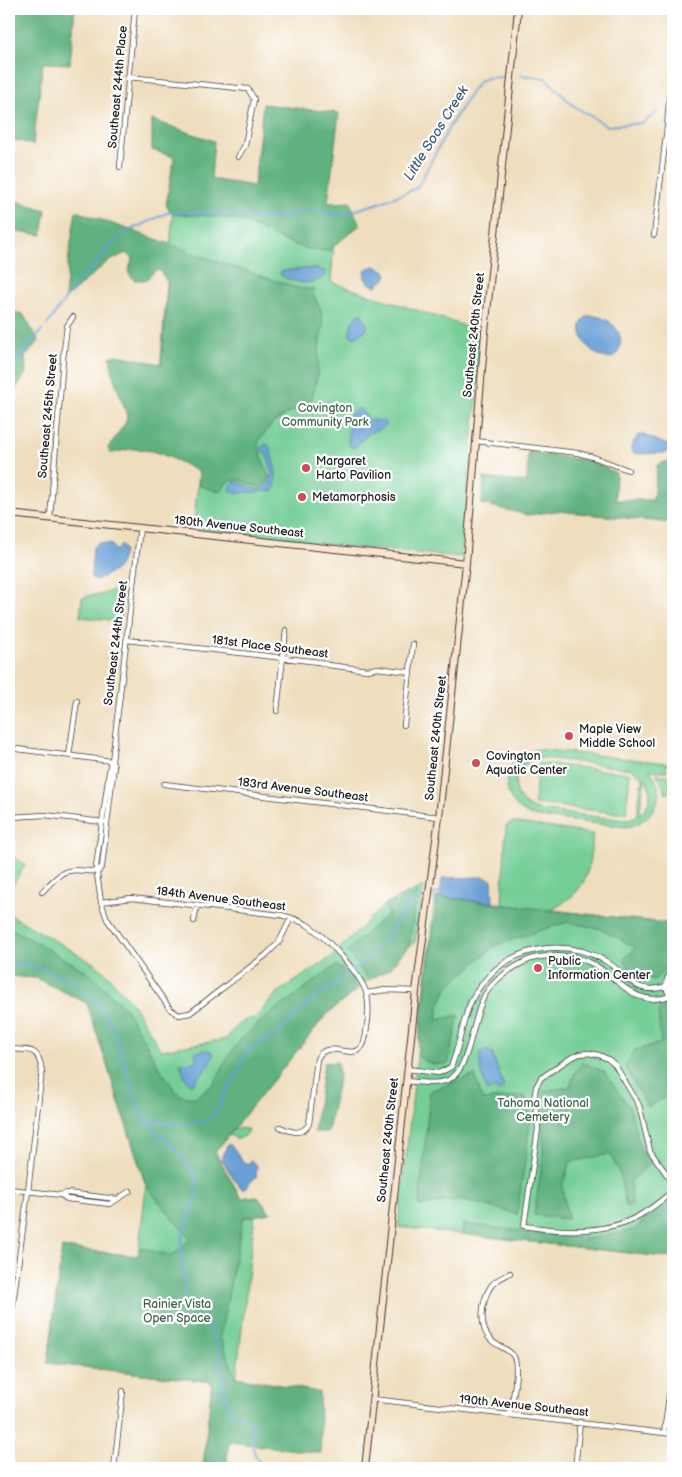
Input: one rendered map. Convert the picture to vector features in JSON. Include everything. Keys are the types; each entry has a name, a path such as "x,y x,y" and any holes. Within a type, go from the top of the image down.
{"main road":[{"name":"Southeast 240th Street","path":"365,1468 406,1081 439,817 466,563 518,9"},
{"name":"180th Avenue Southeast","path":"9,514 466,563"}],"street":[{"name":"Southeast 244th Place","path":"120,167 135,9"},
{"path":"654,235 667,127 673,50"},
{"path":"128,77 248,89 254,99 245,145 238,157"},
{"name":"Southeast 245th Street","path":"50,518 63,359 67,326 73,317"},
{"path":"476,441 578,453 628,470"},
{"name":"Southeast 244th Street","path":"140,527 112,761 114,766 105,822 102,866 98,872 101,902 107,919 170,1009 179,1015 190,1013 266,955 279,942 291,918"},
{"path":"277,711 286,630"},
{"name":"181st Place Southeast","path":"127,640 319,662 328,665 368,670 377,668 410,672"},
{"path":"404,725 413,644"},
{"path":"69,755 77,701"},
{"path":"9,748 112,761"},
{"name":"183rd Avenue Southeast","path":"164,784 439,817"},
{"path":"10,817 45,815 105,822"},
{"path":"42,892 59,874 67,870 98,872"},
{"name":"184th Avenue Southeast","path":"101,902 131,898 273,913 291,918 305,924 318,934 353,969 367,993"},
{"path":"194,921 197,904"},
{"path":"408,1069 439,1073 451,1067 471,1001 479,987 503,963 516,956 540,948 574,949 592,954 606,961 638,987 655,990 666,986"},
{"path":"406,1081 447,1081 456,1076 466,1057 478,1011 486,993 496,981 510,970 534,958 555,956 576,958 589,962 602,969 630,992 641,998 672,998 666,986 668,976 673,970"},
{"path":"280,1127 290,1131 301,1132 306,1130 309,1124 317,1059 321,1052 329,1049 347,1051 361,1049 365,1042 368,1021 367,993 386,990 416,992"},
{"path":"462,1032 471,1034"},
{"path":"9,1049 32,1051 40,1057 42,1071 9,1333"},
{"path":"673,1183 650,1151 639,1105 615,1065 608,1058 589,1053 579,1054 541,1078 536,1086 534,1099 538,1129 524,1226 556,1231 606,1227 626,1222 644,1213 673,1191"},
{"path":"427,1082 428,1072"},
{"path":"9,1189 117,1199 130,1191"},
{"path":"509,1414 514,1401 515,1358 510,1352 492,1342 485,1333 483,1312 485,1300 491,1286 500,1278 510,1273"},
{"path":"664,1433 673,1367"},
{"path":"114,1468 123,1391"},
{"name":"190th Avenue Southeast","path":"372,1399 673,1434"},
{"path":"575,1468 580,1422"}],"green space":[{"path":"9,9 75,9 70,64 43,63 33,145 9,138"},
{"path":"263,104 339,113 328,203 350,202 360,225 328,251 311,250 282,240 243,221 211,216 172,214 166,205 174,157 152,150 152,120 214,141 211,179 254,186"},
{"path":"9,199 46,210 42,235 9,231"},
{"name":"Covington Community Park","path":"173,210 335,228 331,282 483,332 461,557 359,548 193,528 202,448 154,444"},
{"path":"76,211 192,253 301,289 313,289 313,294 322,313 323,326 317,377 312,398 303,407 288,413 273,423 259,440 258,445 269,478 265,485 255,486 243,481 233,480 227,482 222,491 216,491 198,485 199,472 166,456 140,449 110,453 108,448 126,422 127,415 113,375 110,357 117,355 161,364 168,283 159,270 156,270 146,280 134,280 128,272 133,258 126,253 107,262 65,299 69,254"},
{"path":"9,311 23,314 39,341 25,357 26,373 9,400"},
{"path":"528,452 591,461 616,473 615,500 653,500 657,465 673,459 673,523 558,511 528,515 482,504 484,478 527,482"},
{"path":"126,585 121,621 80,617 82,598 90,595 100,595"},
{"path":"538,749 667,763 666,772 649,770 655,778 658,787 656,804 651,812 637,824 627,827 537,817 524,812 514,804 508,793 507,782 509,771 515,761 525,754","holes":["545,758 632,769 643,777 637,816 626,820 538,810 527,805 520,798 516,790 519,772 524,765 533,760","645,779 648,784 650,798 646,807 639,815"]},
{"path":"538,763 630,773 626,814 534,804"},
{"path":"658,773 660,775 673,776 673,792 671,791 666,794 659,777 656,775"},
{"name":"Tahoma National Cemetery","path":"512,822 593,834 588,870 581,887 565,902 552,910 673,924 673,1258 398,1227 435,897 504,904 502,902 506,826"},
{"path":"9,853 25,865 9,892"},
{"name":"Rainier Vista Open Space","path":"424,886 415,942 326,1015 234,1128 248,1129 245,1136 238,1139 229,1135 215,1152 241,1198 257,1196 226,1468 203,1468 212,1382 48,1363 62,1248 138,1256 146,1186 87,1003 36,978 9,976 9,914 95,964 108,975 134,1006 161,1050 226,1039 236,1026 243,1021 256,1017 276,994 331,957 384,905"},
{"path":"417,889 409,947 391,968 369,980 347,951 379,921 389,915 384,905"},
{"path":"438,897 673,924 673,962 654,980 632,973 624,959 636,948 601,929 567,922 496,945 448,986 439,1006 437,1020 459,1015 448,1064 431,1064 420,1058 417,1054"},
{"name":"Rainier Vista Open Space","path":"9,927 89,973 126,1009 159,1067 176,1092 191,1098 198,1096 214,1084 229,1055 240,1040 261,1021 332,968 337,966 349,974 356,990 326,1015 215,1152 241,1198 257,1196 271,1213 243,1218 220,1338 236,1377 319,1392 321,1453 229,1442 226,1468 203,1468 212,1382 48,1363 62,1248 138,1256 139,1247 172,1256 190,1239 146,1186 87,1003 36,978 9,976"},
{"path":"669,1006 673,1007 673,1093 647,1107 625,1066 635,1050 661,1043 658,1011"},
{"path":"337,1062 339,1075 328,1132 314,1132 324,1063"},
{"path":"583,1062 604,1072 630,1108 641,1151 651,1162 630,1182 632,1206 626,1207 619,1172 610,1154 570,1162 562,1187 568,1219 534,1215 543,1157 543,1091 570,1087 575,1072"},
{"path":"475,1075 482,1100 525,1096 531,1119 517,1214 461,1199 419,1206 430,1091"},
{"path":"665,1201 673,1205 673,1258 462,1234 463,1224 586,1239 634,1230"}],"water":[{"path":"375,266 385,271 387,275 376,286 365,278 366,269"},
{"path":"314,268 324,271 325,275 321,279 302,282 290,280 280,274 281,271"},
{"path":"361,313 367,324 367,329 354,338 350,335 351,325 354,319"},
{"path":"588,316 600,317 616,328 619,333 620,346 616,355 608,358 600,356 585,342 581,333 582,324"},
{"path":"358,409 370,420 384,421 387,424 369,433 354,448 349,445 348,441 349,423 352,414"},
{"path":"638,435 644,435 668,445 669,451 664,453 634,454 631,447"},
{"path":"265,444 270,448 275,470 276,481 273,491 232,492 229,487 234,482 257,489 267,486 271,473 270,463 261,448"},
{"path":"98,543 111,544 116,551 121,545 124,551 118,568 96,580 91,577 93,547"},
{"path":"484,877 492,880 493,903 440,897 442,879 444,878"},
{"path":"206,1050 214,1054 210,1064 194,1083 190,1084 185,1077 180,1063 194,1062 197,1056 194,1053"},
{"path":"489,1050 492,1053 504,1087 499,1092 494,1088 487,1092 483,1078 480,1052"},
{"path":"228,1144 234,1148 244,1162 248,1164 252,1161 257,1166 256,1177 243,1190 221,1158"}],"waterway":[{"name":"Little Soos Creek","path":"521,75 545,78 574,106 607,126 643,123 657,112"},
{"name":"Little Soos Creek","path":"47,325 76,284 120,235 167,213 216,212 270,219 314,209 340,215 382,202 417,188 451,124 473,89 481,80 503,77"},
{"name":"Little Soos Creek","path":"9,369 42,330"},
{"path":"431,896 440,892"},
{"path":"145,1119 176,1124 207,1121 216,1113 227,1088 236,1077 248,1050 279,1033 309,1001 327,990 367,959 385,940 404,909 409,904 426,898"},
{"path":"9,963 23,964 52,972 81,988 98,1003 108,1018 116,1037 139,1110 148,1123 188,1163 193,1172 196,1181 196,1196 181,1243 184,1299 206,1321 213,1334 217,1345 230,1411 251,1422 254,1452 264,1468"}],"place":[{"name":"Margaret Harto Pavilion","path":"306,468"},
{"name":"Metamorphosis","path":"302,497"},
{"name":"Maple View Middle School","path":"569,736"},
{"name":"Covington Aquatic Center","path":"476,763"},
{"name":"Public Information Center","path":"538,968"}]}
